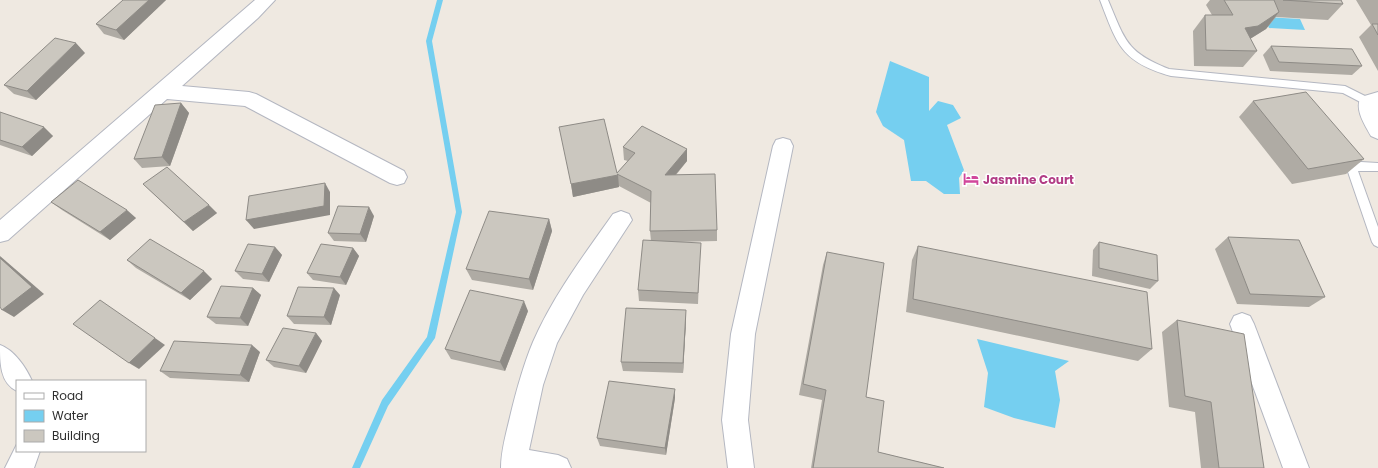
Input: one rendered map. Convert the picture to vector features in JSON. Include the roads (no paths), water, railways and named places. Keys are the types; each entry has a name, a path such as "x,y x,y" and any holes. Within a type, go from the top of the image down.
{"street":[{"path":"0,233 252,14 266,0"},
{"path":"163,91 249,99 397,177"},
{"path":"1373,100 1370,115 1378,131"},
{"path":"741,468 736,420 743,334 783,146"},
{"path":"558,468 514,465 523,414 538,361 566,301 621,220"},
{"path":"1242,324 1296,468"},
{"path":"0,356 19,380"},
{"path":"18,468 26,457 27,452"}],"lane":[{"path":"1104,0 1120,38 1127,48 1153,67 1171,73 1345,90 1373,100"},
{"path":"1378,167 1361,166 1352,169 1378,242"}],"water":[{"path":"1264,17 1300,19 1305,30 1269,28"},
{"path":"890,61 929,77 929,111 938,101 953,105 961,118 947,125 964,170 959,178 960,194 944,194 926,181 911,181 904,140 883,126 876,112"},
{"path":"977,339 1069,361 1055,371 1060,400 1055,428 1014,418 984,407 988,373"}],"waterway":[{"path":"356,468 385,403 431,338 459,212 429,41 440,0"}],"place":[{"name":"Jasmine Court","path":"971,179"}]}
